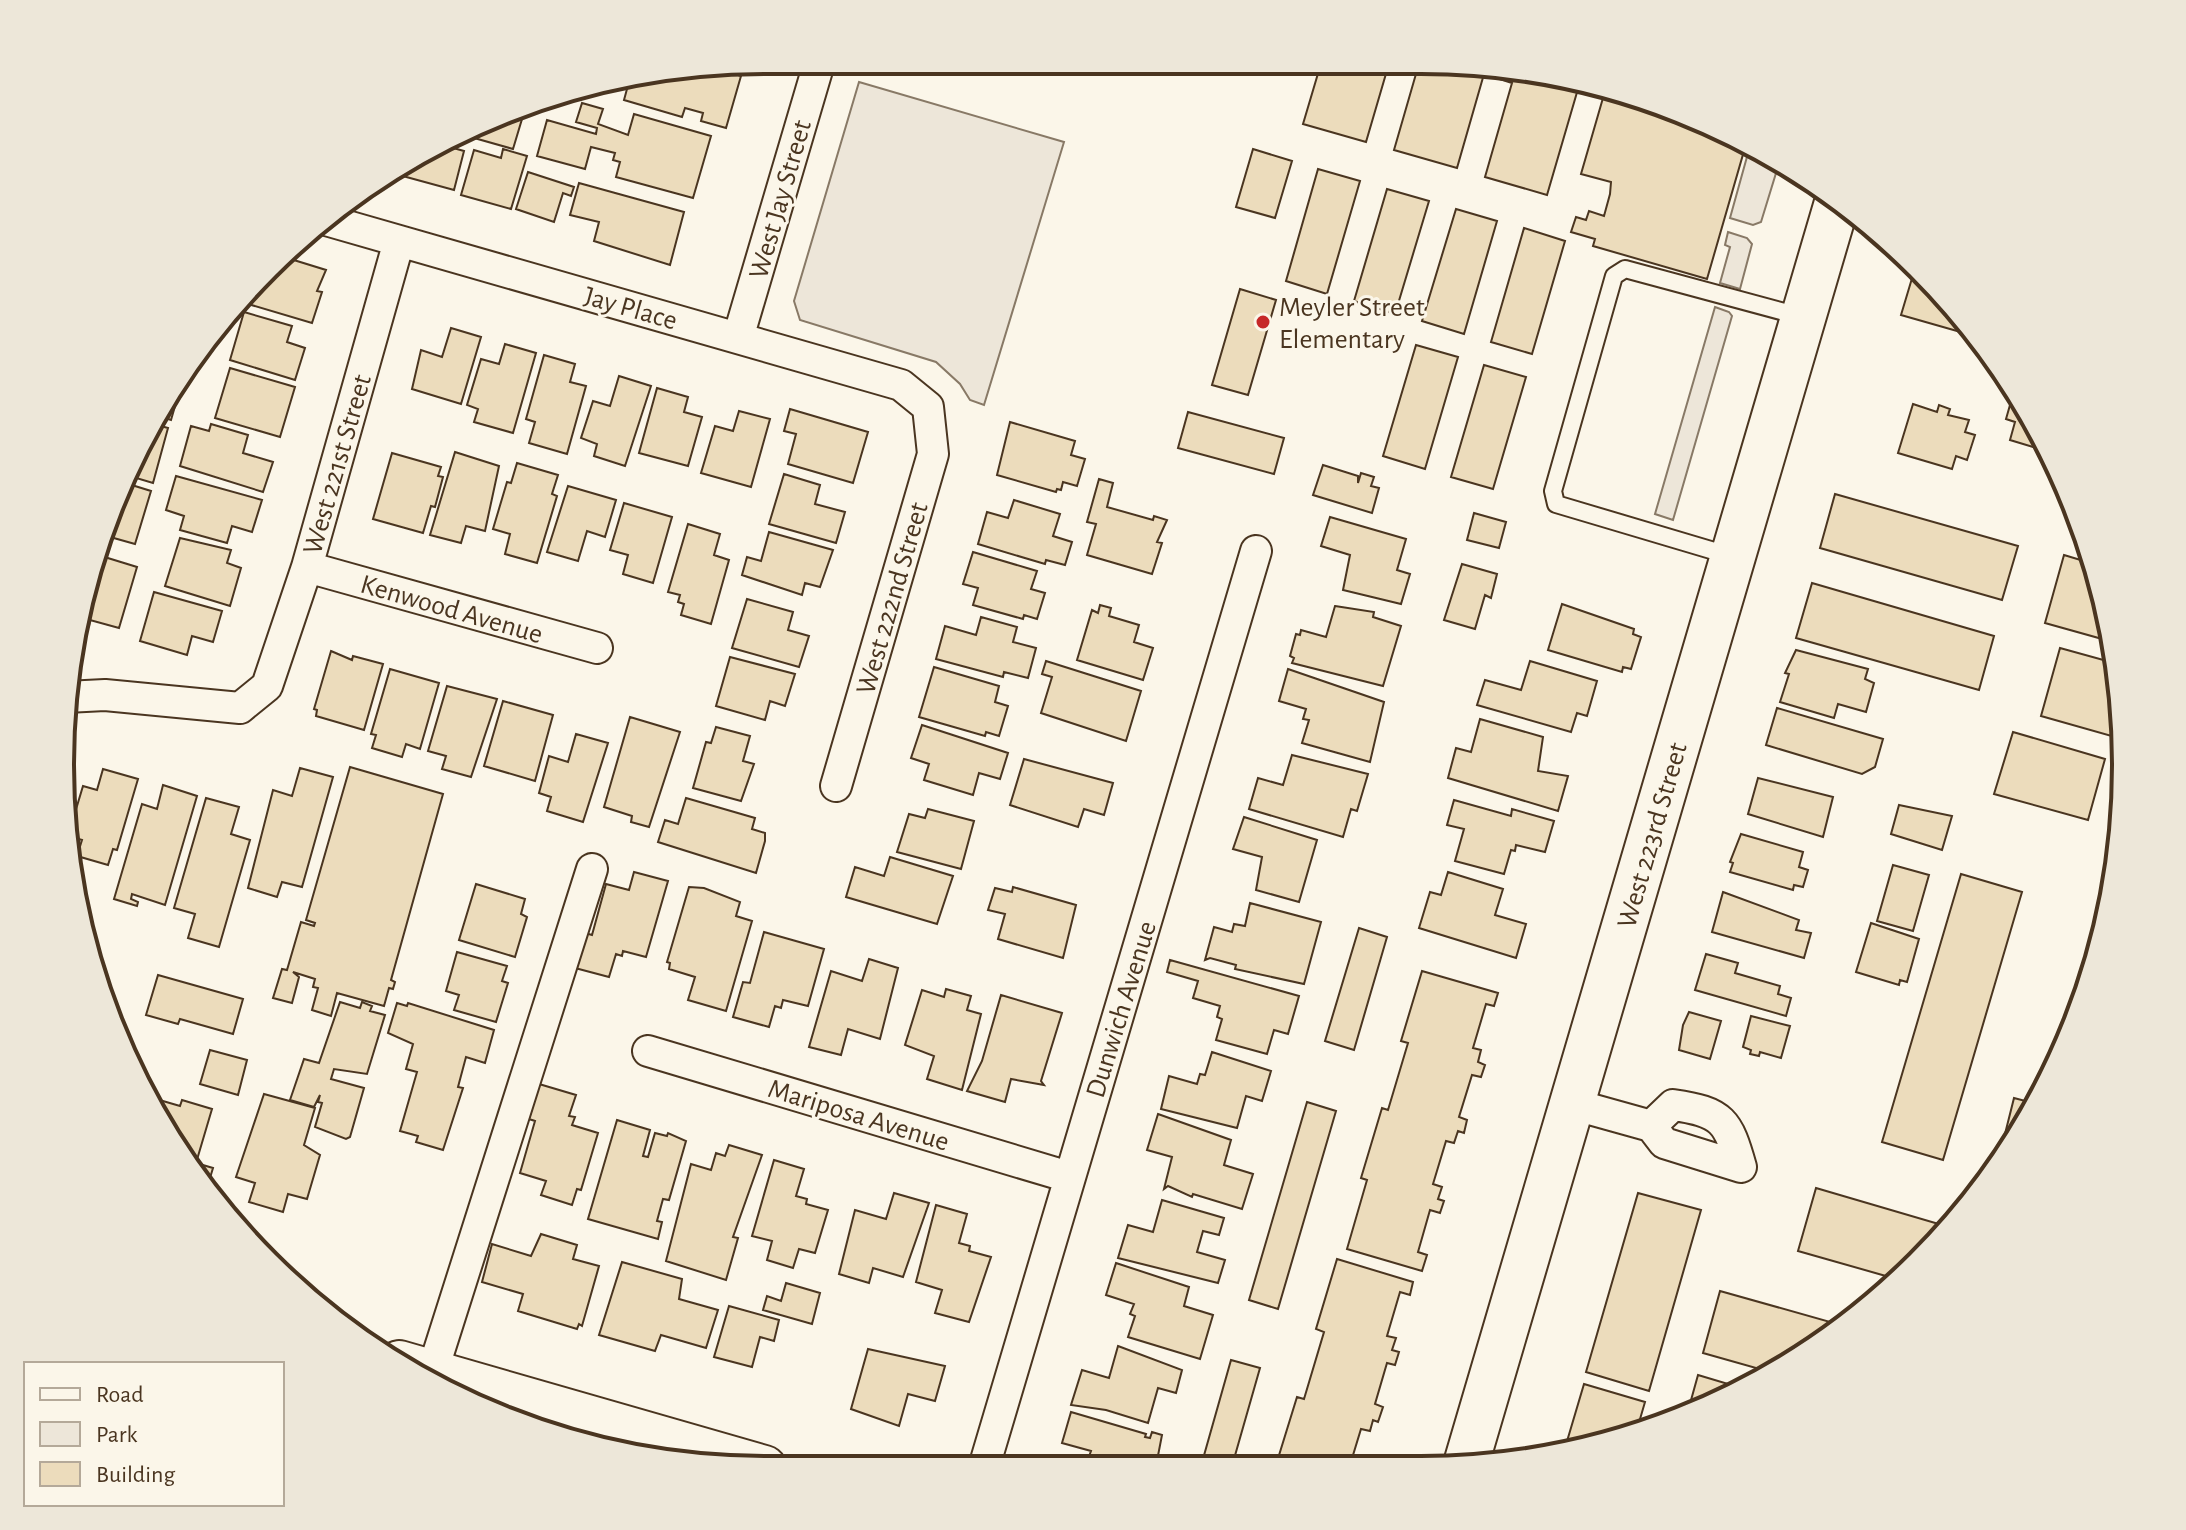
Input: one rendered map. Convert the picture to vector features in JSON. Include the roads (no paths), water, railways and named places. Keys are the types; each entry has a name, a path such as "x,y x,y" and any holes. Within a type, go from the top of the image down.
{"main road":[{"name":"West 223rd Street","path":"1469,1455 1834,211"},
{"path":"442,1376 718,1455"}],"street":[{"name":"West Jay Street","path":"738,338 816,74"},
{"name":"Jay Place","path":"336,223 901,385 928,407"},
{"name":"West 221st Street","path":"78,696 105,695 240,708 267,686 307,567 399,241"},
{"name":"West 222nd Street","path":"836,786 933,454 928,407"},
{"name":"Dunwich Avenue","path":"987,1456 1256,551"},
{"name":"Kenwood Avenue","path":"307,567 597,648"},
{"path":"417,1362 592,869"},
{"name":"Mariposa Avenue","path":"648,1051 1069,1177"},
{"path":"1572,1104 1651,1126"}],"lane":[{"path":"1733,556 1556,504 1553,491 1614,276 1625,269 1803,317"}],"place":[{"name":"Meyler Street Elementary","path":"1263,322"}]}
